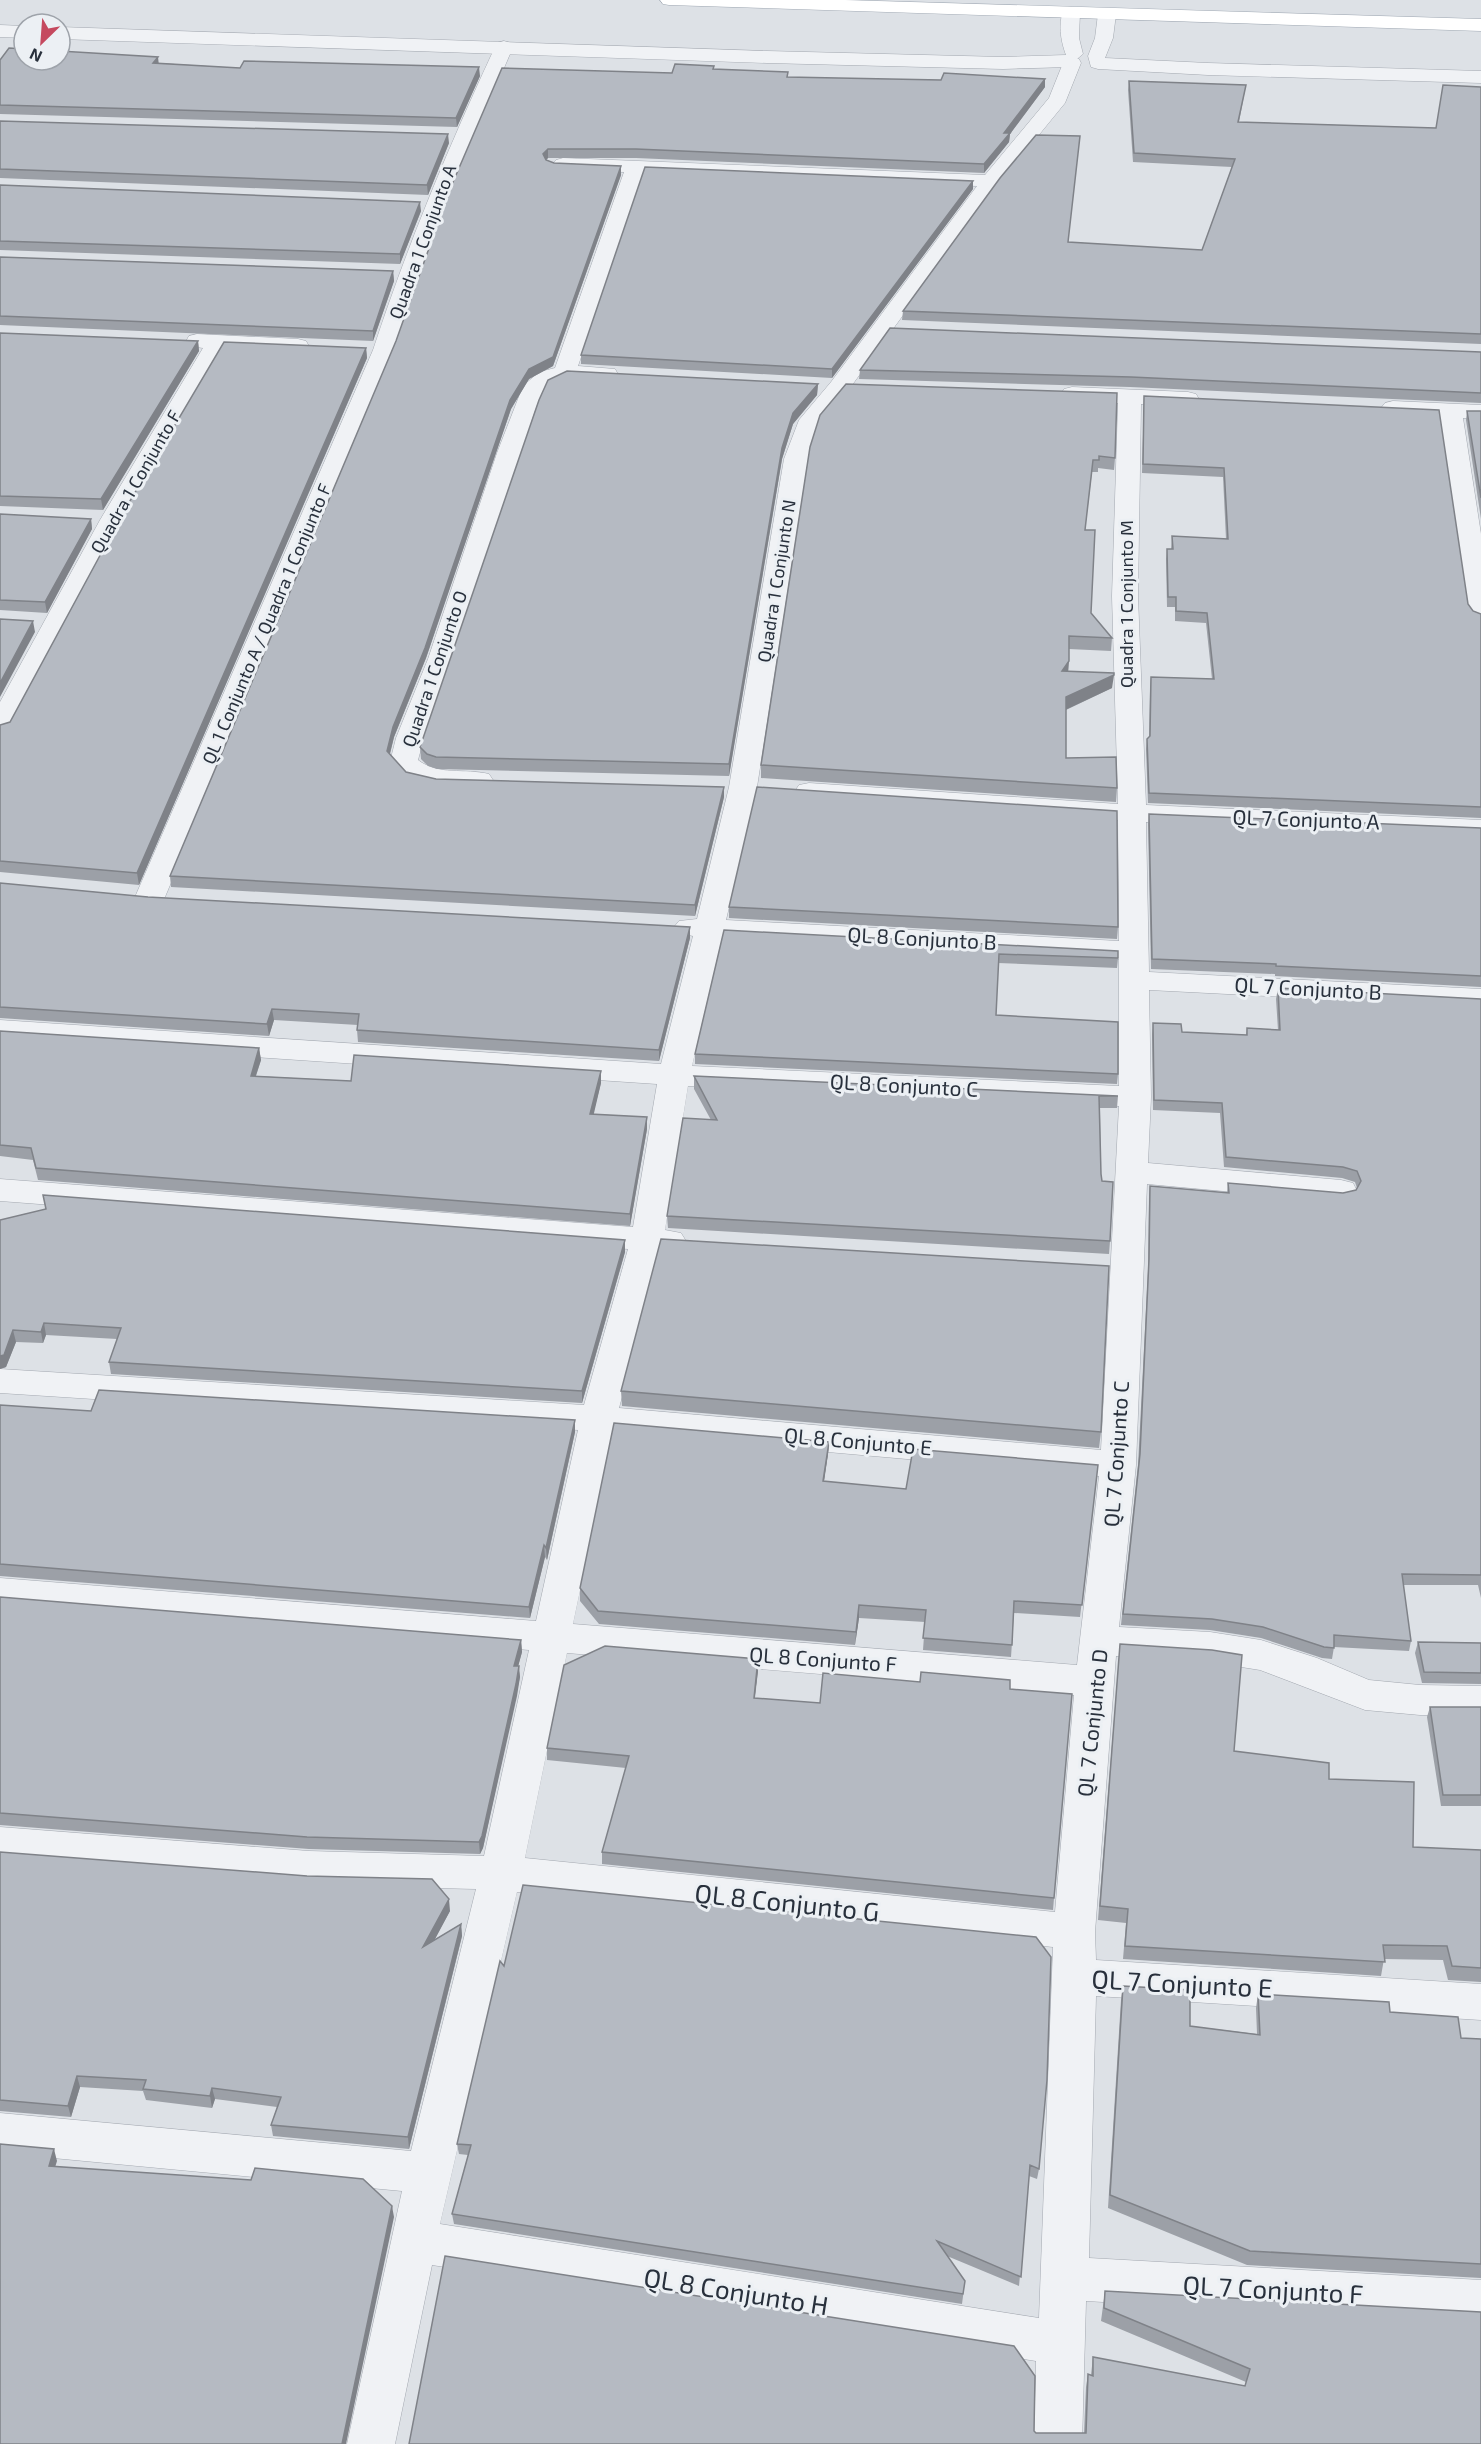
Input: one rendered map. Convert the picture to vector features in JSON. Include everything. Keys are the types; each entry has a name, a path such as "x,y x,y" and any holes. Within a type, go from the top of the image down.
{"main road":[{"path":"669,0 1481,25"},
{"path":"1001,10 1020,14 1071,54"},
{"path":"1104,38 1132,26 1174,16"}],"street":[{"path":"1058,99 1071,54 1071,12"},
{"path":"1058,99 1072,91 1097,61 1104,38 1107,14"},
{"path":"72,33 972,62 1071,54 1097,61 1208,69 1481,77"},
{"name":"Quadra 1 Conjunto A","path":"372,349 408,273 463,135 504,47"},
{"name":"Quadra 1 Conjunto N","path":"372,2444 413,2241 501,1873 598,1419 647,1240 674,1075 711,928 752,788 796,459 807,425 839,387 991,181 1058,99"},
{"path":"439,135 463,135"},
{"path":"555,164 991,181"},
{"path":"624,375 564,372 636,166"},
{"path":"413,202 437,203"},
{"path":"385,272 408,273"},
{"path":"882,328 906,329"},
{"path":"173,340 325,347"},
{"name":"Quadra 1 Conjunto F","path":"0,726 45,622 100,519 219,342"},
{"name":"QL 1 Conjunto A / Quadra 1 Conjunto F","path":"150,897 372,349"},
{"name":"Quadra 1 Conjunto O","path":"508,781 437,779 417,774 404,762 410,738 441,659 534,386 547,377 564,372"},
{"path":"1048,393 1213,400"},
{"name":"Quadra 1 Conjunto M","path":"1130,396 1125,596 1134,966"},
{"path":"1367,407 1481,412"},
{"path":"1450,411 1481,614"},
{"name":"QL 7 Conjunto A","path":"752,788 1132,813 1481,828"},
{"name":"QL 8 Conjunto B","path":"663,926 711,928 1134,966"},
{"path":"1134,966 1135,1097"},
{"name":"QL 7 Conjunto B","path":"1134,966 1481,998"},
{"name":"QL 8 Conjunto C","path":"0,1029 674,1075 1135,1097"},
{"name":"QL 7 Conjunto C","path":"1099,1640 1118,1466 1129,1269 1135,1097"},
{"path":"1132,1172 1341,1191"},
{"path":"0,1190 694,1243"},
{"path":"1093,1266 1129,1269"},
{"name":"QL 8 Conjunto E","path":"0,1381 598,1419 1118,1466"},
{"name":"QL 8 Conjunto F","path":"0,1592 1094,1682"},
{"name":"QL 7 Conjunto D","path":"1075,1977 1074,1932 1099,1640 1210,1647 1261,1655 1303,1669 1365,1695 1420,1700 1481,1701"},
{"name":"QL 8 Conjunto G","path":"0,1844 309,1868 501,1873 1074,1932"},
{"name":"QL 7 Conjunto E","path":"1065,2278 1075,1977 1481,2002"},
{"path":"0,2133 428,2173"},
{"name":"QL 8 Conjunto H","path":"413,2241 1059,2343"},
{"path":"1058,2444 1059,2343 1065,2278"},
{"name":"QL 7 Conjunto F","path":"1065,2278 1481,2302"}],"building":[{"path":"9,48 12,48 12,72 72,72 72,52 158,57 153,63 240,68 244,61 479,67 456,118 0,105 0,60"},
{"path":"675,64 714,66 713,69 788,72 787,77 941,80 944,73 1045,79 1004,133 1010,133 984,164 636,149 548,149 543,154 546,160 554,163 621,166 553,357 529,369 510,400 425,648 393,727 387,751 406,772 436,779 724,787 695,905 170,876 396,341 450,189 502,68 672,73"},
{"path":"1129,81 1246,85 1238,122 1436,128 1443,85 1481,87 1481,334 903,311 1000,178 1036,135 1080,136 1068,242 1202,250 1235,159 1134,153"},
{"path":"0,121 448,134 427,185 0,169"},
{"path":"645,167 973,181 832,369 581,355"},
{"path":"0,185 420,202 400,254 0,241"},
{"path":"0,257 393,271 373,331 0,316"},
{"path":"890,328 1481,352 1481,393 1131,377 860,370"},
{"path":"0,333 198,341 101,499 0,496"},
{"path":"224,342 366,348 137,873 0,861 0,725 10,722 124,511"},
{"path":"567,371 818,384 793,413 782,448 729,764 436,757 427,754 420,747 539,400 548,380"},
{"path":"846,384 1117,393 1115,458 1099,456 1099,460 1093,460 1085,530 1095,530 1091,613 1112,638 1069,636 1069,661 1062,671 1114,673 1066,697 1066,758 1116,757 1117,788 761,765 810,447 820,415"},
{"path":"1144,396 1439,410 1468,604 1473,611 1481,614 1481,807 1149,793 1147,739 1150,736 1151,677 1214,679 1207,613 1176,611 1176,597 1168,597 1167,549 1173,549 1172,536 1228,539 1224,468 1143,464"},
{"path":"1467,411 1481,411 1481,498"},
{"path":"0,514 91,519 45,602 0,600"},
{"path":"0,619 33,621 0,683"},
{"path":"757,787 1117,811 1118,927 729,907"},
{"path":"1149,814 1481,828 1481,976 1152,959"},
{"path":"0,883 148,897 690,927 659,1050 357,1030 359,1014 272,1009 267,1024 0,1007"},
{"path":"724,930 1118,951 1118,958 999,954 996,1015 1118,1022 1118,1074 695,1054"},
{"path":"1278,988 1481,999 1481,1575 1402,1574 1411,1641 1334,1635 1334,1648 1324,1647 1263,1627 1212,1619 1123,1614 1140,1454 1150,1186 1229,1193 1228,1183 1343,1193 1356,1190 1361,1181 1357,1171 1343,1167 1226,1157 1222,1103 1154,1100 1153,1023 1181,1024 1182,1032 1247,1035 1247,1028 1280,1030"},
{"path":"0,1031 259,1048 251,1076 351,1081 354,1055 601,1071 590,1114 647,1117 630,1214 36,1168 31,1148 0,1145"},
{"path":"694,1076 1118,1096 1099,1096 1102,1181 1113,1182 1110,1241 667,1216 683,1118 717,1120"},
{"path":"43,1195 625,1240 582,1391 109,1362 121,1328 44,1323 41,1332 13,1330 4,1355 0,1356 0,1220 46,1209"},
{"path":"661,1239 1109,1266 1101,1432 621,1391"},
{"path":"99,1390 575,1420 546,1548 544,1545 529,1607 0,1564 0,1405 91,1411"},
{"path":"614,1423 829,1442 823,1481 906,1489 913,1449 1098,1465 1082,1605 1014,1601 1012,1645 923,1638 926,1610 859,1605 856,1632 598,1611 580,1588"},
{"path":"0,1597 521,1640 514,1666 519,1666 516,1684 479,1842 307,1837 0,1813"},
{"path":"1418,1642 1481,1643 1481,1673 1424,1672"},
{"path":"1120,1644 1212,1650 1242,1655 1234,1751 1329,1763 1329,1779 1414,1782 1413,1847 1481,1850 1481,1968 1452,1966 1447,1946 1383,1945 1385,1962 1125,1946 1128,1909 1100,1906"},
{"path":"605,1646 758,1659 754,1698 820,1703 823,1673 920,1682 921,1672 1010,1680 1010,1689 1072,1694 1054,1898 602,1852 629,1756 547,1748 564,1665"},
{"path":"1430,1707 1481,1707 1481,1795 1443,1795"},
{"path":"0,1852 307,1876 432,1879 449,1899 423,1947 461,1924 408,2137 271,2125 281,2097 212,2088 210,2096 143,2089 146,2080 77,2076 68,2106 0,2100"},
{"path":"523,1885 1036,1937 1051,1957 1047,2080 1039,2169 1030,2165 1021,2277 937,2241 965,2281 963,2294 452,2214 471,2145 457,2144 500,1961 504,1966"},
{"path":"1123,1986 1190,1990 1190,2026 1260,2035 1258,1994 1389,2002 1390,2012 1458,2017 1461,2038 1481,2039 1481,2264 1250,2251 1110,2195"},
{"path":"0,2144 54,2149 49,2166 251,2180 255,2168 363,2179 392,2206 342,2444 0,2444"},
{"path":"445,2256 1014,2346 1035,2376 1034,2431 1036,2433 1086,2433 1088,2374 1093,2376 1093,2357 1245,2386 1250,2369 1104,2308 1105,2291 1481,2312 1481,2444 409,2444"}]}
